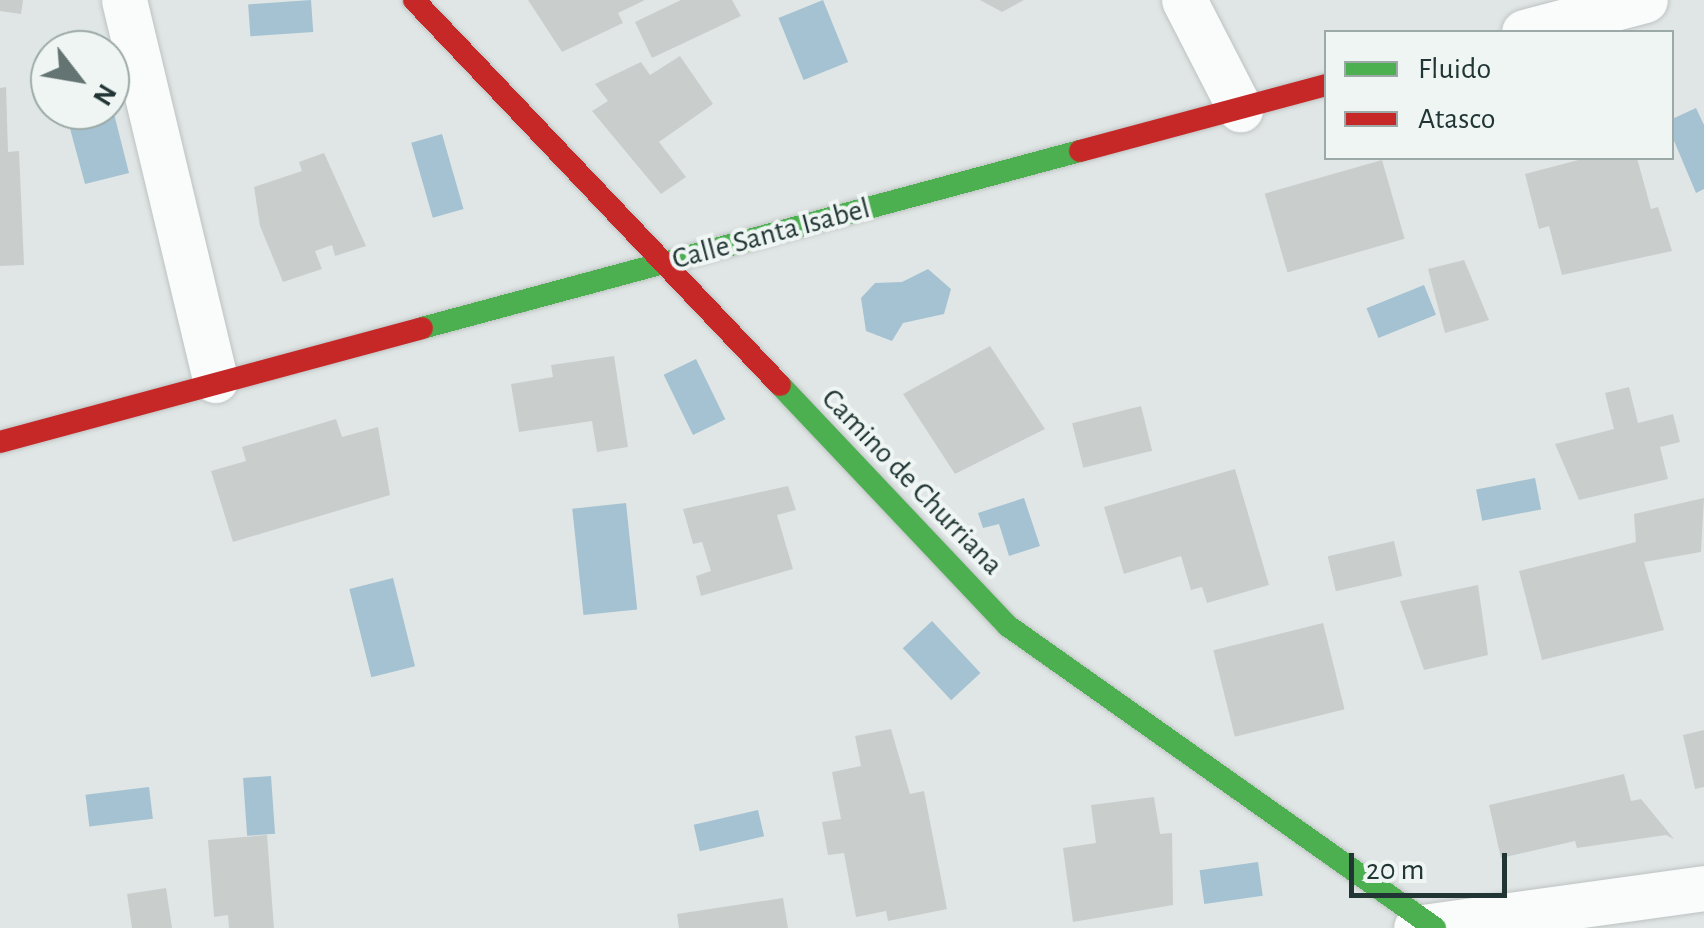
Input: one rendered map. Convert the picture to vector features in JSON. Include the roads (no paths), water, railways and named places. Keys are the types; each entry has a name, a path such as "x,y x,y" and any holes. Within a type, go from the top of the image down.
{"street":[{"path":"124,0 215,380"},
{"name":"Camino de Churriana","path":"414,0 658,264 1008,626 1427,927"},
{"path":"1184,0 1240,108"},
{"path":"1532,30 1645,0"},
{"name":"Calle Santa Isabel","path":"0,442 215,380 1324,86"},
{"path":"1427,927 1704,888"}],"water":[{"path":"311,0 313,32 250,36 248,4"},
{"path":"823,0 848,62 804,80 778,18"},
{"path":"1696,108 1704,125 1704,189 1696,193 1674,141 1674,118"},
{"path":"70,130 118,130 129,173 85,184"},
{"path":"442,134 463,209 433,218 411,143"},
{"path":"928,269 951,289 944,314 903,323 892,341 866,331 861,298 875,283 902,282"},
{"path":"1424,285 1436,315 1379,338 1367,308"},
{"path":"696,359 725,419 693,435 664,375"},
{"path":"1535,478 1541,509 1482,521 1476,489"},
{"path":"1024,498 1040,546 1009,556 999,524 983,528 978,513"},
{"path":"626,503 637,609 583,615 572,509"},
{"path":"393,578 415,666 371,677 349,589"},
{"path":"932,621 980,673 951,700 903,648"},
{"path":"271,776 275,834 247,836 243,778"},
{"path":"149,787 153,819 89,827 85,795"},
{"path":"758,810 764,836 700,851 694,825"},
{"path":"1258,862 1263,896 1204,904 1200,870"}]}
